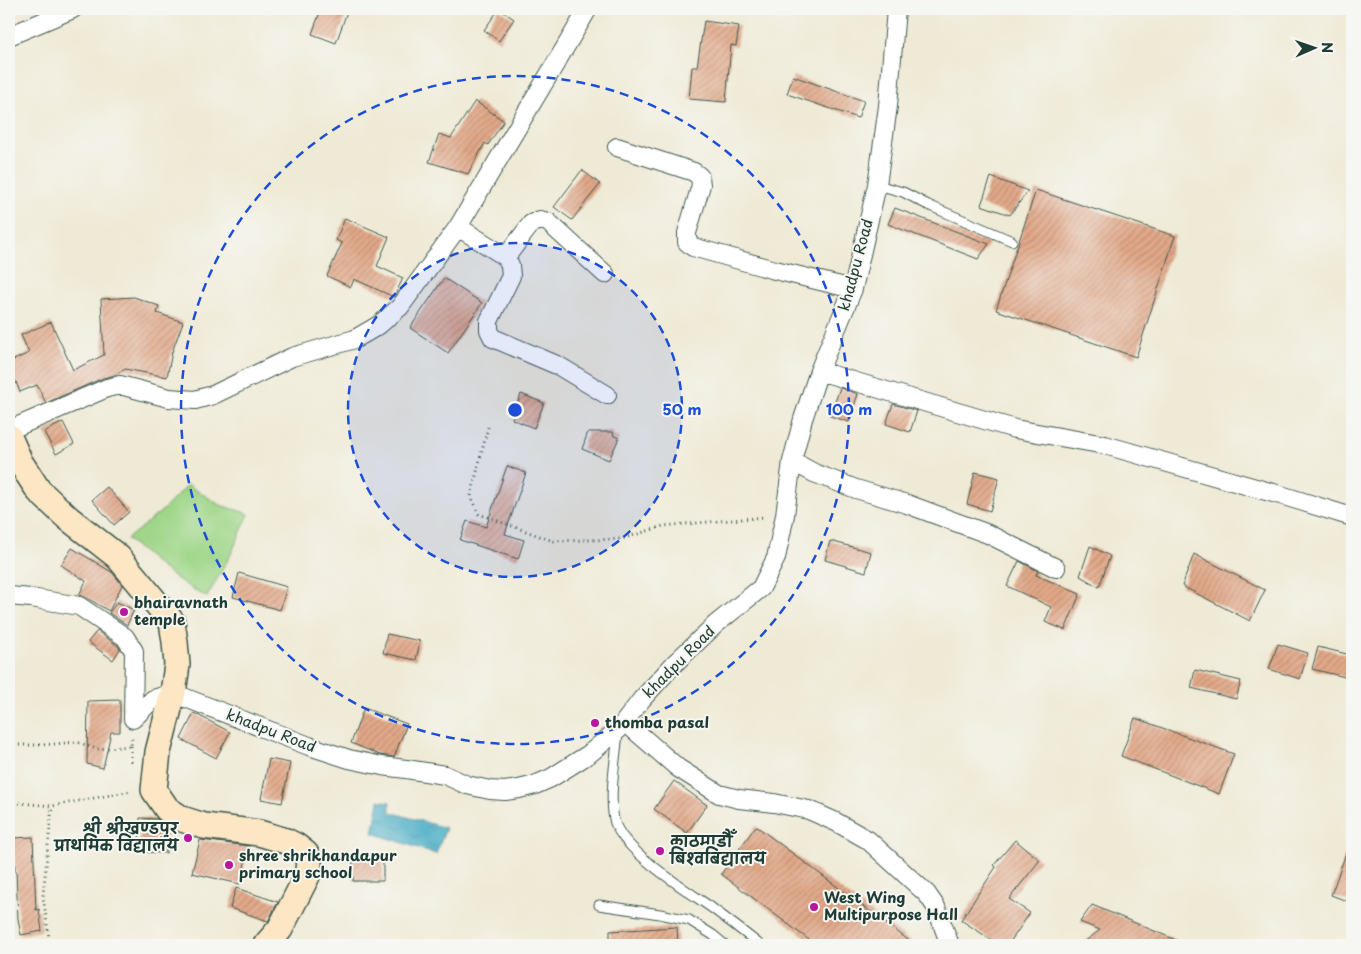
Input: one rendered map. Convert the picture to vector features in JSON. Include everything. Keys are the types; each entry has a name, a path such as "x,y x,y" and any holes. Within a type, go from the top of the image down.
{"street":[{"path":"9,36 73,9"},
{"path":"9,430 106,388 120,385 169,398 195,400 213,395 292,357 354,339 379,325 400,308 458,227 588,9"},
{"name":"khadpu Road","path":"173,693 309,746 349,759 445,775 467,784 490,790 505,791 519,789 551,778 589,754 622,725 642,699 676,663 716,624 760,588 776,558 785,515 792,461 803,419 820,370 853,289 877,185 888,106 896,9"},
{"path":"618,147 694,172 700,177 700,185 687,233 687,242 693,248 771,270 853,289"},
{"path":"506,257 531,224 540,220 548,222 605,274"},
{"path":"458,227 506,257 510,265 511,276 489,321 489,330 493,338 559,366 606,395"},
{"path":"820,370 1015,429 1105,445 1352,517"},
{"path":"9,437 20,462 39,491 68,518 118,557 172,622 177,666 173,693 158,752 154,790 167,808 182,819 204,826 259,833 286,841 306,854 309,863 307,876 280,929 266,945"},
{"path":"792,461 814,473 856,489 907,504 988,534 1056,568"},
{"path":"9,596 79,606 125,637 134,651 133,719"},
{"path":"133,719 153,699 173,693"},
{"path":"622,725 678,768 719,794 809,810 836,822 868,840 927,894 936,907 950,945"}],"lane":[{"path":"877,185 903,192 928,205 1012,241"},
{"path":"622,725 612,796 613,812 619,832 632,847 656,868 760,945"},
{"path":"599,905 689,920 725,945"}],"path":[{"path":"488,427 471,496 479,514 553,541 622,539 663,526 785,515"},
{"path":"131,773 133,719"},
{"path":"9,745 77,742 97,749 131,746"},
{"path":"9,802 52,806 131,791"},
{"path":"50,945 43,896 52,806"}],"green space":[{"path":"188,485 220,505 249,514 231,554 207,597 175,578 127,539 164,509"}],"water":[{"path":"379,800 390,802 390,812 446,828 436,854 373,833"}],"building":[{"path":"321,9 348,9 336,43 312,34"},
{"path":"499,9 514,19 499,41 484,30"},
{"path":"704,21 739,26 736,46 731,45 726,102 689,99 692,67 697,67"},
{"path":"793,76 864,101 858,118 787,94"},
{"path":"475,101 504,121 488,145 485,143 468,174 429,162 439,134 451,138"},
{"path":"582,170 600,184 572,220 554,207"},
{"path":"991,177 1028,191 1010,215 981,205"},
{"path":"1036,190 1175,236 1136,357 996,310"},
{"path":"895,208 989,244 978,259 888,224"},
{"path":"345,218 389,237 377,266 403,278 394,297 354,279 351,287 327,276 342,243 336,240"},
{"path":"444,278 482,303 448,353 410,328"},
{"path":"134,297 159,306 157,313 183,322 172,352 167,377 125,369 115,375 103,378 46,403 37,385 20,392 9,362 29,353 21,335 51,322 73,370 104,355 101,299"},
{"path":"840,388 858,394 849,422 830,416"},
{"path":"521,394 544,403 534,428 512,419"},
{"path":"893,404 917,411 910,432 886,424"},
{"path":"63,422 74,444 56,454 44,432"},
{"path":"588,432 613,432 614,436 619,438 609,460 582,449"},
{"path":"507,466 526,473 505,534 524,540 518,559 460,540 467,521 486,527"},
{"path":"975,472 999,478 990,511 967,504"},
{"path":"107,487 129,512 114,525 92,500"},
{"path":"830,541 871,552 866,572 825,560"},
{"path":"1090,546 1110,556 1099,587 1080,576"},
{"path":"72,548 113,573 122,585 109,611 79,595 86,581 61,565"},
{"path":"1194,554 1265,590 1250,621 1182,586"},
{"path":"1019,561 1038,571 1036,575 1080,594 1065,630 1045,622 1051,607 1007,586"},
{"path":"239,573 287,587 280,610 233,597"},
{"path":"117,602 134,610 127,625 109,613"},
{"path":"97,631 120,649 113,660 88,642"},
{"path":"387,634 420,641 416,660 383,653"},
{"path":"1278,644 1308,653 1300,679 1269,669"},
{"path":"1318,647 1351,655 1345,677 1312,669"},
{"path":"1195,670 1241,681 1236,699 1191,688"},
{"path":"120,700 120,732 111,732 103,768 87,764 88,701"},
{"path":"364,708 407,724 394,757 380,755 351,743"},
{"path":"194,713 230,732 216,758 181,739"},
{"path":"1135,718 1234,754 1219,794 1121,756"},
{"path":"269,759 290,763 282,803 261,799"},
{"path":"674,781 707,805 687,833 654,809"},
{"path":"140,818 157,819 167,826 166,853 139,852"},
{"name":"West Wing Multipurpose Hall","path":"756,826 915,945 816,945 721,874"},
{"path":"33,837 36,910 39,909 42,931 21,935 18,919 13,838"},
{"path":"200,840 249,846 240,884 192,873"},
{"path":"1015,840 1040,860 1009,899 1030,913 1008,945 999,945 961,920 996,867 994,865"},
{"path":"1350,842 1352,842 1352,903 1331,895"},
{"path":"353,858 383,858 383,881 353,881"},
{"path":"236,888 278,902 268,921 230,908"},
{"path":"1092,905 1188,945 1080,945 1100,930 1080,922"},
{"path":"677,927 678,945 610,945 610,931"}],"place":[{"name":"bhairavnath temple","path":"124,612"},
{"name":"thomba pasal","path":"595,723"},
{"name":"श्री श्रीखण्डपुर प्राथमिक विद्यालय","path":"188,838"},
{"name":"काठमाडौँ बिश्वबिद्यालय","path":"660,851"},
{"name":"shree shrikhandapur primary school","path":"229,865"},
{"name":"West Wing Multipurpose Hall","path":"814,907"}]}
